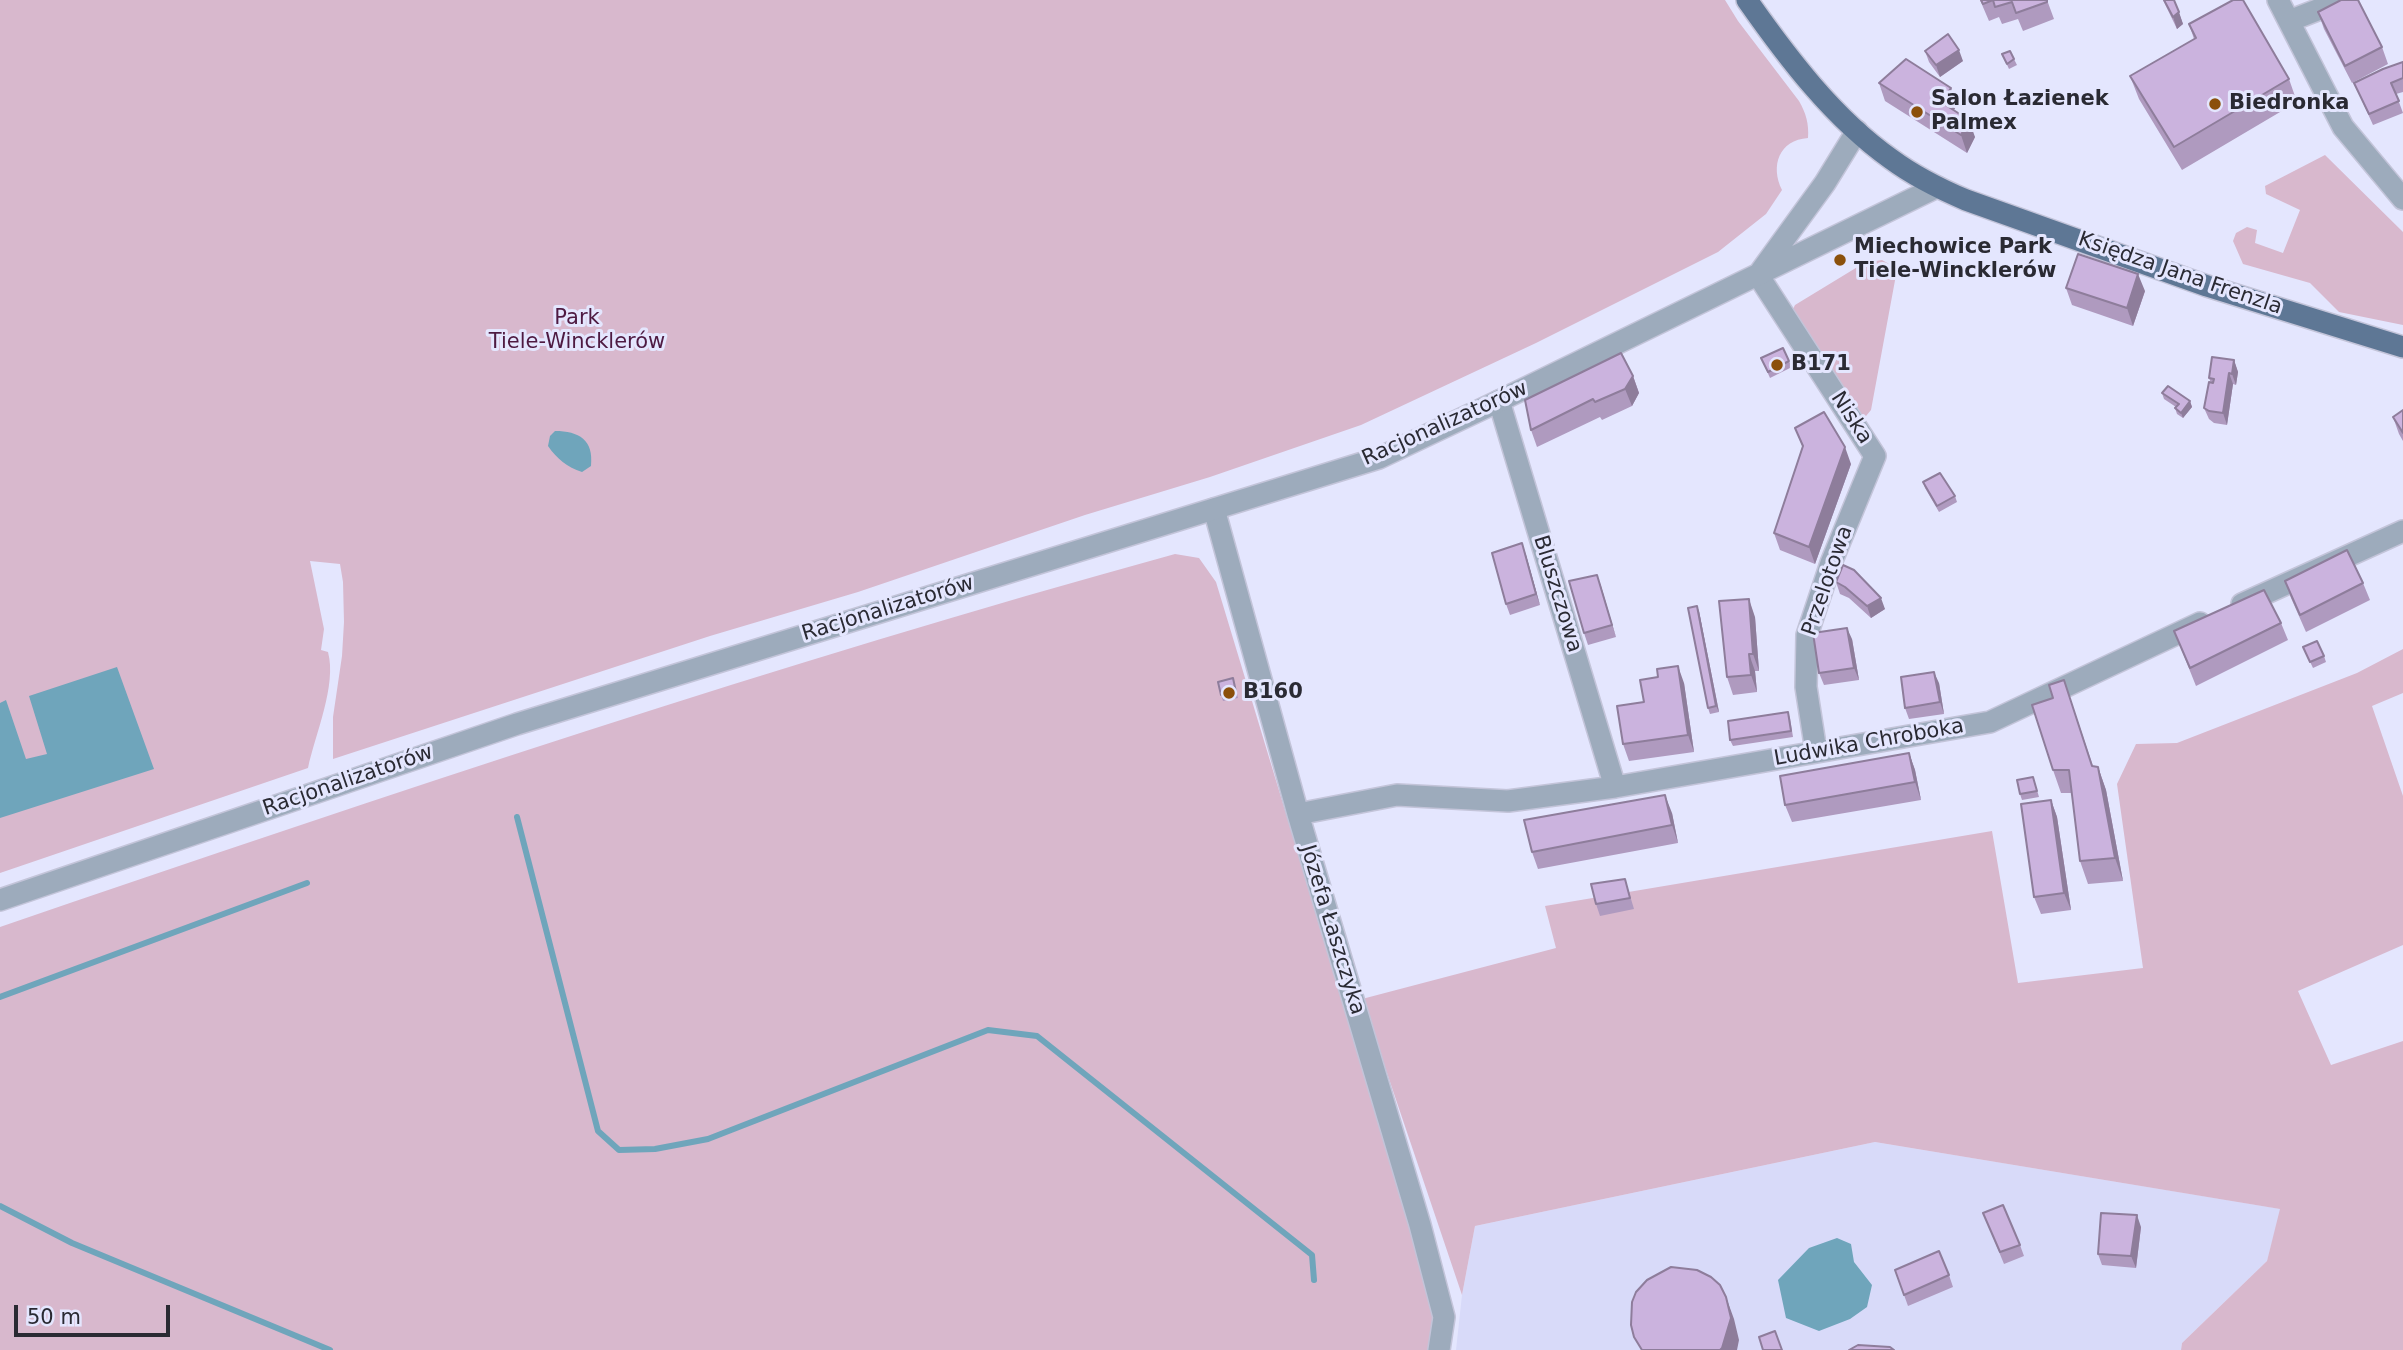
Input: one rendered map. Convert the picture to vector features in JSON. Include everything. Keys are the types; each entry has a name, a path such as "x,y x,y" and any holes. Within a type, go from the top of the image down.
{"main road":[{"name":"Księdza Jana Frenzla","path":"1747,0 1784,51 1857,131 1891,159 1937,187 1966,200 2207,286 2403,347"}],"street":[{"path":"2278,0 2343,127 2403,199"},
{"path":"2289,21 2343,0"},
{"name":"Racjonalizatorów","path":"1758,275 1825,183 1857,131"},
{"name":"Racjonalizatorów","path":"0,900 517,724 1379,458 1937,187"},
{"name":"Niska","path":"1758,275 1875,456"},
{"name":"Bluszczowa","path":"1499,401 1615,787"},
{"name":"Przelotowa","path":"1816,751 1806,687 1807,635 1830,563 1875,456"},
{"name":"Józefa Łaszczyka","path":"1214,509 1298,814 1420,1225 1444,1317 1439,1350"},
{"name":"Ludwika Chroboka","path":"1298,814 1397,795 1508,801 1615,787 1990,722 2082,677 2403,531"}],"shaded area":[{"path":"555,431 578,435 583,439 590,450 591,466 582,472 559,459 548,446 550,436"},
{"path":"117,667 154,769 0,818 0,703 6,700 26,759 47,754 29,696"},
{"path":"1875,1142 2281,1209 2267,1261 2182,1343 2181,1350 1456,1350 1462,1295 1475,1226"},
{"path":"1837,1238 1851,1244 1854,1262 1872,1285 1867,1307 1850,1319 1819,1331 1786,1318 1778,1280 1809,1248"}],"green space":[{"name":"Park Tiele-Wincklerów","path":"0,0 1725,0 1799,101 1804,110 1808,138 1790,144 1780,156 1777,172 1782,190 1766,214 1718,252 1536,343 1361,425 858,592 710,636 333,759 333,717 344,622 343,582 340,564 310,561 324,629 321,650 328,652 330,679 308,768 0,873"},
{"path":"2325,155 2403,232 2403,325 2339,312 2310,283 2243,264 2233,241 2236,233 2247,227 2257,230 2255,243 2283,253 2300,210 2266,194 2265,186"},
{"path":"1882,260 1891,265 1896,275 1871,410 1861,417 1793,309 1795,305 1864,263"},
{"path":"1175,554 1199,558 1216,582 1433,1300 1436,1321 1430,1350 0,1350 0,927 585,731 879,640"},
{"path":"2403,649 2403,693 2372,706 2403,796 2403,945 2298,991 2331,1065 2403,1041 2403,1350 2181,1350 2182,1343 2267,1261 2280,1209 1875,1142 1475,1226 1462,1295 1362,999 1556,948 1545,906 1992,831 2018,983 2143,968 2117,784 2136,744 2177,743 2357,673"}],"building":[{"path":"1993,0 2047,2 2016,13 2012,2 1995,7"},
{"path":"2164,0 2174,0 2179,12 2173,17"},
{"path":"2233,0 2243,0 2289,79 2174,147 2130,76 2196,38 2189,24"},
{"path":"2341,0 2358,0 2382,47 2345,66 2318,12"},
{"path":"1948,34 1959,50 1936,65 1925,51"},
{"path":"2010,51 2014,59 2007,64 2002,54"},
{"path":"1906,59 1951,88 1941,102 1969,120 1961,135 1879,83"},
{"path":"2403,62 2403,78 2391,83 2399,101 2369,114 2354,83"},
{"path":"2078,254 2138,274 2127,308 2066,288"},
{"path":"1783,348 1789,361 1768,372 1761,358"},
{"path":"1621,353 1633,376 1625,389 1595,402 1593,399 1531,430 1525,400"},
{"path":"2212,357 2234,360 2232,374 2229,373 2223,413 2204,408 2209,382 2213,383 2214,379 2209,378"},
{"path":"2168,386 2190,401 2181,413 2175,408 2179,404 2162,393"},
{"path":"2403,410 2403,433 2393,417"},
{"path":"1824,412 1845,447 1809,547 1774,533 1803,446 1795,428"},
{"path":"1940,473 1955,496 1937,506 1923,482"},
{"path":"1522,543 1536,594 1506,604 1492,553"},
{"path":"2347,550 2363,583 2300,615 2285,581"},
{"path":"1843,565 1854,570 1881,598 1867,606 1836,582"},
{"path":"1597,575 1612,625 1584,633 1569,581"},
{"path":"2264,590 2281,623 2190,668 2174,631"},
{"path":"1749,599 1753,654 1749,654 1751,675 1727,677 1719,601"},
{"path":"1697,606 1716,706 1708,708 1688,608"},
{"path":"1847,628 1854,668 1819,673 1813,633"},
{"path":"2317,641 2324,656 2310,662 2303,647"},
{"path":"1678,666 1688,735 1623,744 1617,706 1644,702 1640,680 1658,677 1657,669"},
{"path":"1934,672 1940,702 1905,708 1901,677"},
{"path":"1233,678 1236,692 1221,695 1218,682"},
{"path":"2064,680 2092,766 2098,767 2115,858 2080,861 2069,770 2053,770 2032,705 2053,698 2049,685"},
{"path":"1788,712 1791,731 1730,740 1728,721"},
{"path":"1909,753 1915,782 1785,805 1780,776"},
{"path":"2033,777 2037,791 2020,794 2017,780"},
{"path":"1665,795 1672,825 1532,852 1524,820"},
{"path":"2051,800 2064,893 2034,897 2021,804"},
{"path":"1625,879 1630,898 1596,904 1591,884"},
{"path":"2003,1205 2020,1245 2000,1252 1983,1213"},
{"path":"2101,1213 2137,1215 2131,1256 2098,1254"},
{"path":"1939,1251 1949,1275 1904,1295 1895,1270"},
{"path":"1671,1267 1697,1270 1720,1285 1731,1318 1720,1350 1642,1350 1634,1337 1631,1325 1632,1302 1636,1292 1647,1280"},
{"path":"1775,1331 1782,1350 1763,1350 1759,1337"},
{"path":"1858,1345 1890,1347 1894,1350 1849,1350"}],"waterway":[{"path":"517,817 598,1131 619,1150 655,1149 708,1139 988,1030 1037,1036 1312,1255 1314,1280"},
{"path":"0,997 307,883"},
{"path":"0,1206 72,1243 330,1350"}],"place":[{"name":"Biedronka","path":"2215,104"},
{"name":"Salon Łazienek Palmex","path":"1917,112"},
{"name":"Miechowice Park Tiele-Wincklerów","path":"1840,260"},
{"name":"B171","path":"1777,365"},
{"name":"B160","path":"1229,693"}]}
